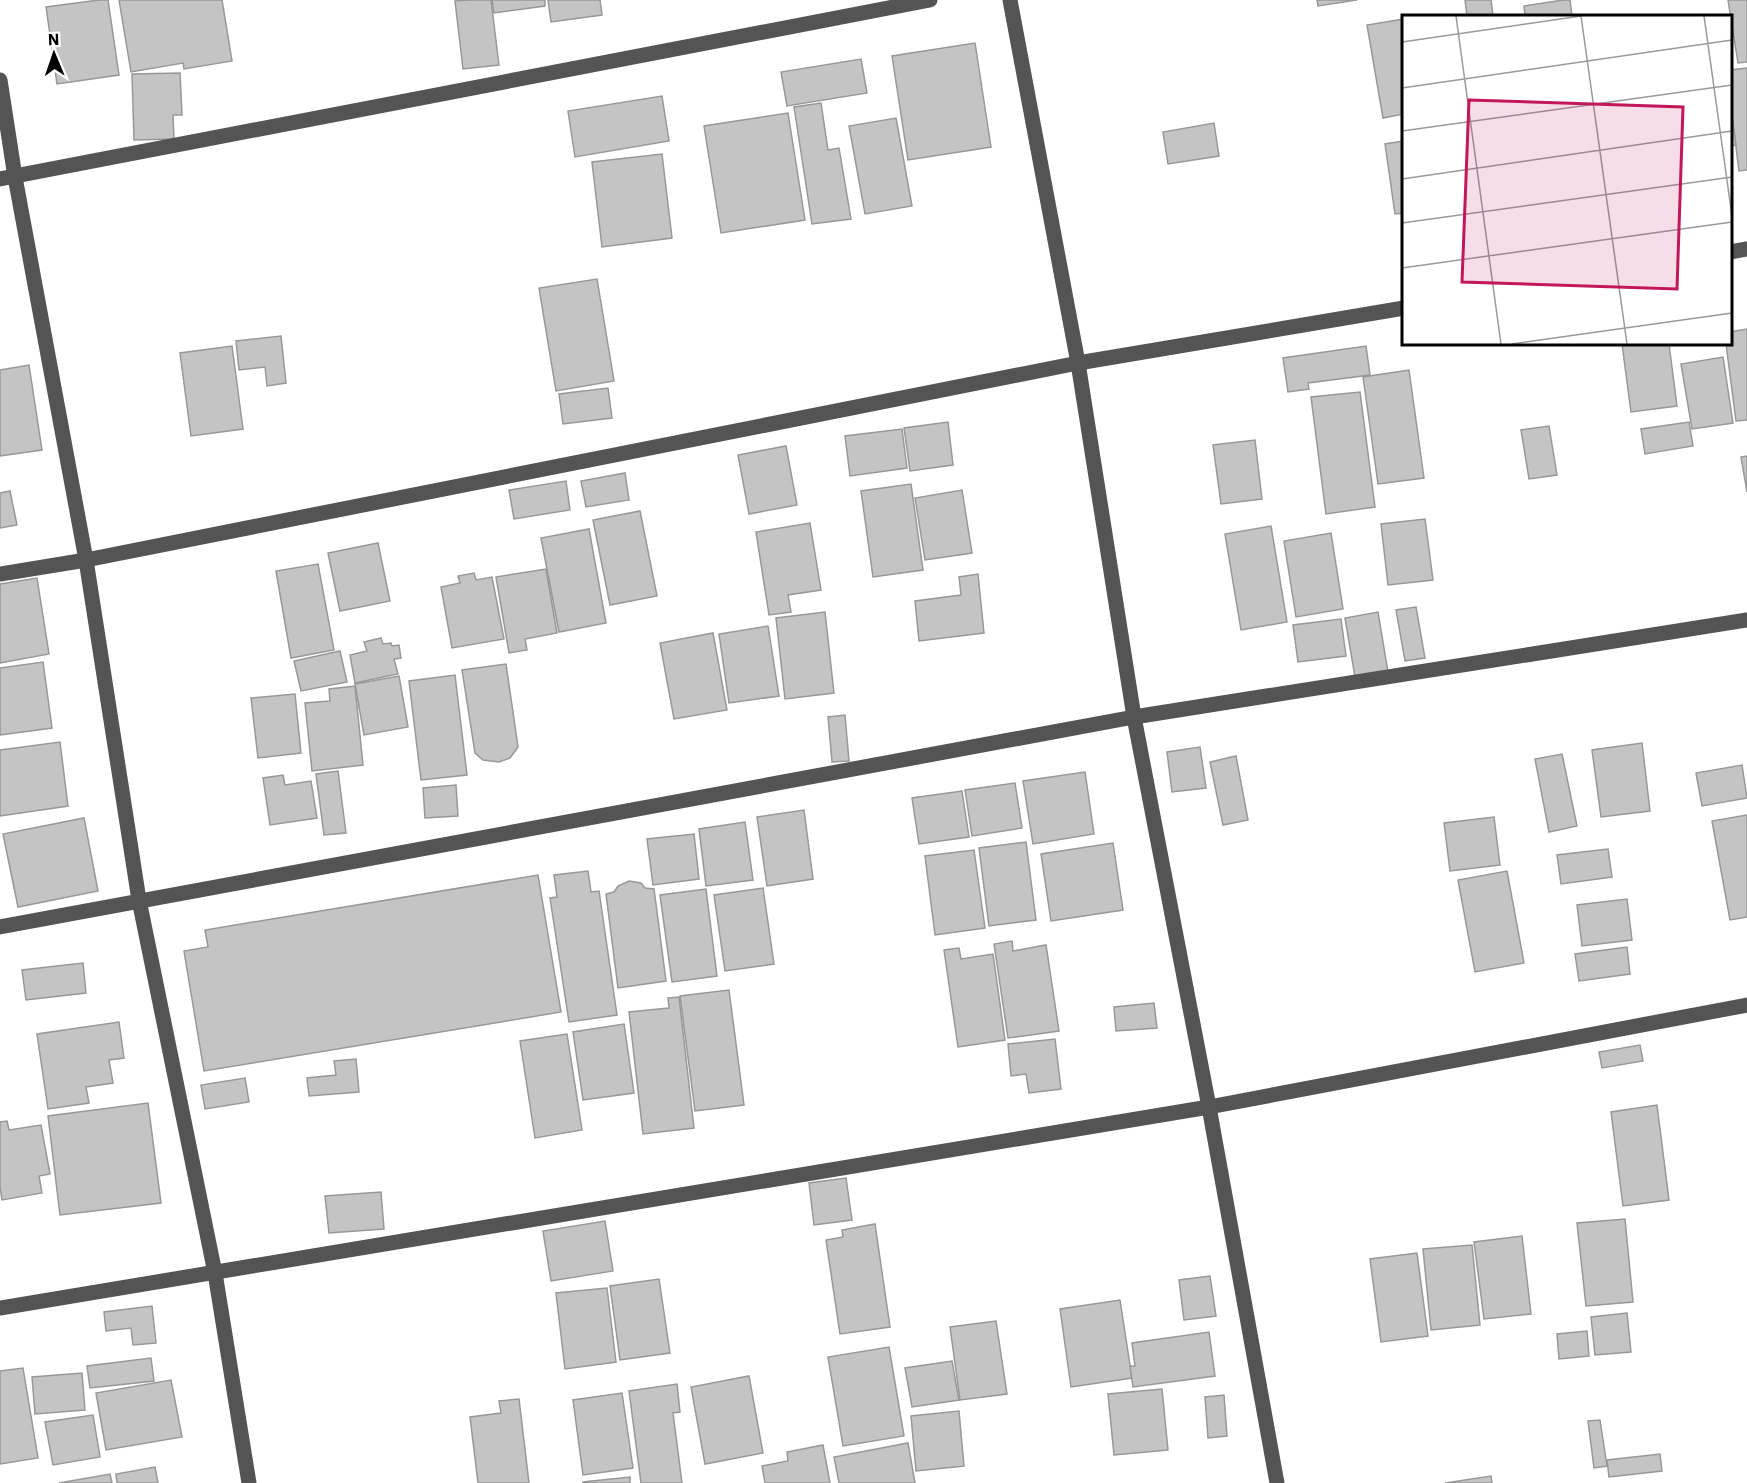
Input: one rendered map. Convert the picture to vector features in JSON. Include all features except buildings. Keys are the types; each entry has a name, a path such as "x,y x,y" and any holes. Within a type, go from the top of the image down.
{"street":[{"path":"8,178 930,0"},
{"path":"1010,0 1078,363 1134,717 1209,1107 1277,1483"},
{"path":"0,80 8,178 86,560 139,900 216,1273 249,1483"},
{"path":"1732,252 1747,249"},
{"path":"0,574 86,560 1078,363 1402,308"},
{"path":"0,927 1134,717 1747,620"},
{"path":"0,1308 1209,1107 1747,1005"}]}
